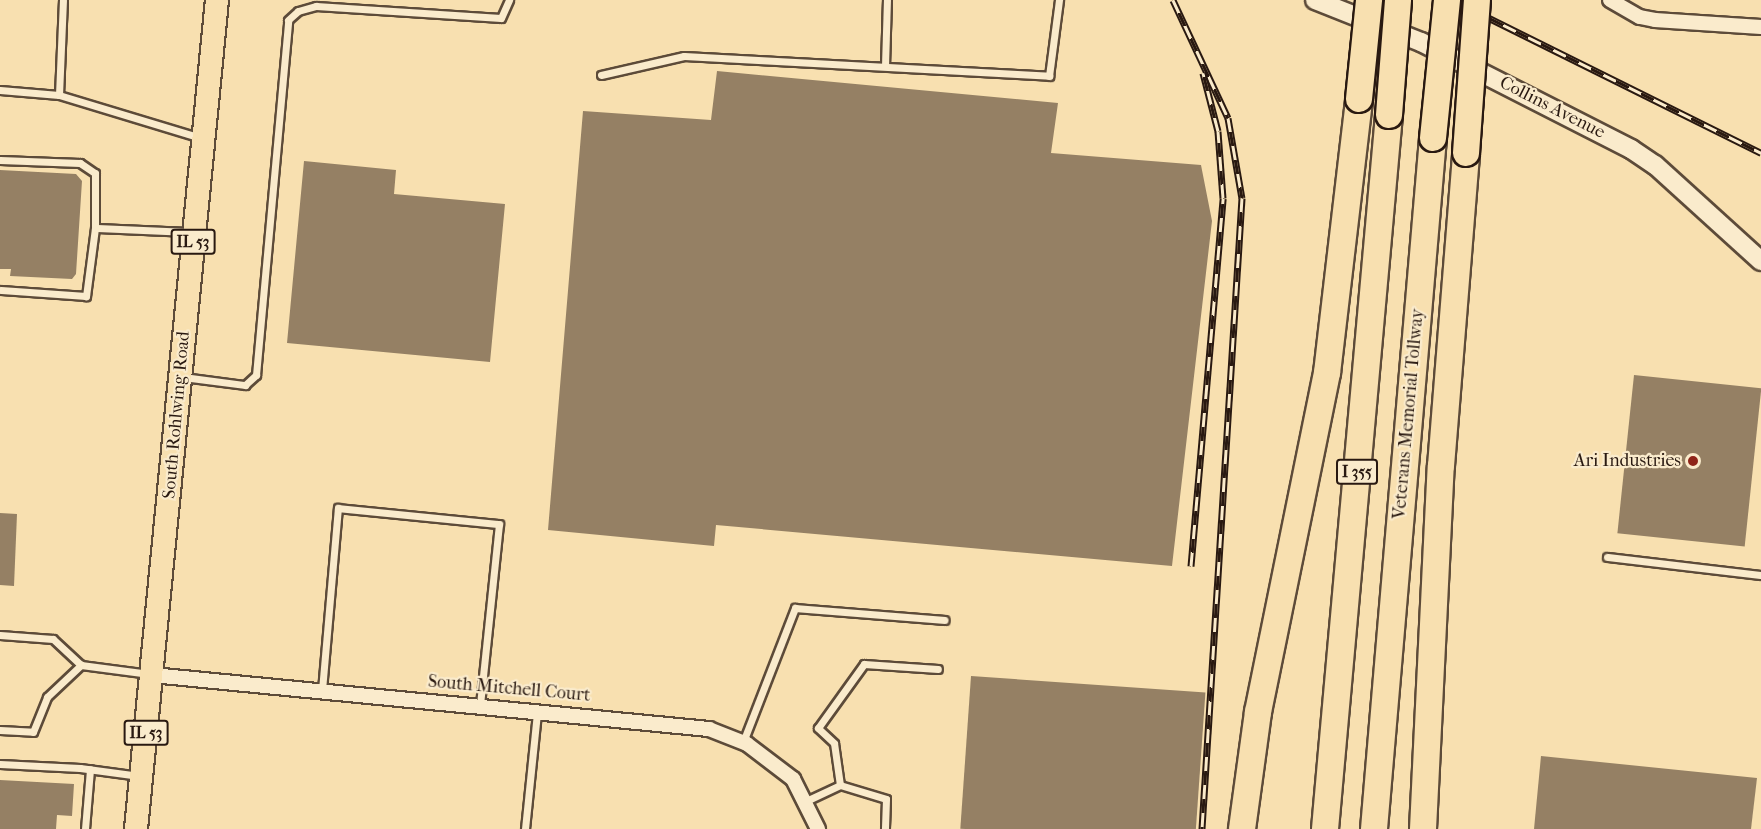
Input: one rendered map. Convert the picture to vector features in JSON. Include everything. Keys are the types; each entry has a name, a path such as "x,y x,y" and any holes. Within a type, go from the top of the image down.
{"highway":[{"path":"1242,829 1262,690 1327,373 1369,0"},
{"name":"I 355","path":"1325,829 1398,0"},
{"name":"Veterans Memorial Tollway","path":"1374,829 1433,138 1447,0"},
{"path":"1423,829 1441,466 1478,0"}],"main road":[{"name":"South Rohlwing Road","path":"136,829 217,0"}],"street":[{"name":"Collins Avenue","path":"1315,0 1421,42 1631,149 1655,165 1761,261"},
{"path":"1610,0 1640,17 1655,20 1761,27"},
{"name":"South Mitchell Court","path":"152,675 688,724 743,742 793,779 818,829"}],"lane":[{"path":"59,95 63,0"},
{"path":"180,377 245,385 256,375 288,20 298,11 316,6 501,18 509,0"},
{"path":"885,66 887,0"},
{"path":"601,75 684,56 1049,76 1059,0"},
{"path":"0,90 59,95 203,138"},
{"path":"0,160 80,164 94,173 95,228 86,296 0,290"},
{"path":"95,228 194,232"},
{"path":"322,690 338,508 499,524 480,704"},
{"path":"1607,557 1761,575"},
{"path":"743,742 795,608 945,620"},
{"path":"0,635 52,639 81,665 152,675"},
{"path":"840,785 834,743 818,728 864,664 938,669"},
{"path":"0,730 33,732 47,697 81,665"},
{"path":"525,829 537,709"},
{"path":"0,765 90,769 141,776"},
{"path":"85,829 90,769"},
{"path":"806,801 840,785 886,799 885,829"}],"building":[{"path":"717,71 1058,103 1051,153 1201,165 1212,221 1172,566 716,525 714,546 548,530 583,111 711,120"},
{"path":"304,161 396,170 394,194 505,204 490,362 287,343"},
{"path":"0,170 76,174 82,181 76,274 72,279 10,276 11,269 0,269"},
{"name":"Ari Industries","path":"1634,375 1761,388 1745,547 1617,533"},
{"path":"0,513 17,514 14,586 0,585"},
{"path":"971,676 1205,692 1196,829 960,829"},
{"path":"1541,756 1757,778 1751,829 1534,829"},
{"path":"0,780 74,784 72,816 57,815 56,829 0,829"}],"railway":[{"path":"1173,0 1228,118 1242,198 1202,829"},
{"path":"1453,0 1761,153"},
{"path":"1191,566 1223,198 1218,131 1203,73"}],"place":[{"name":"Ari Industries","path":"1693,461"}]}
